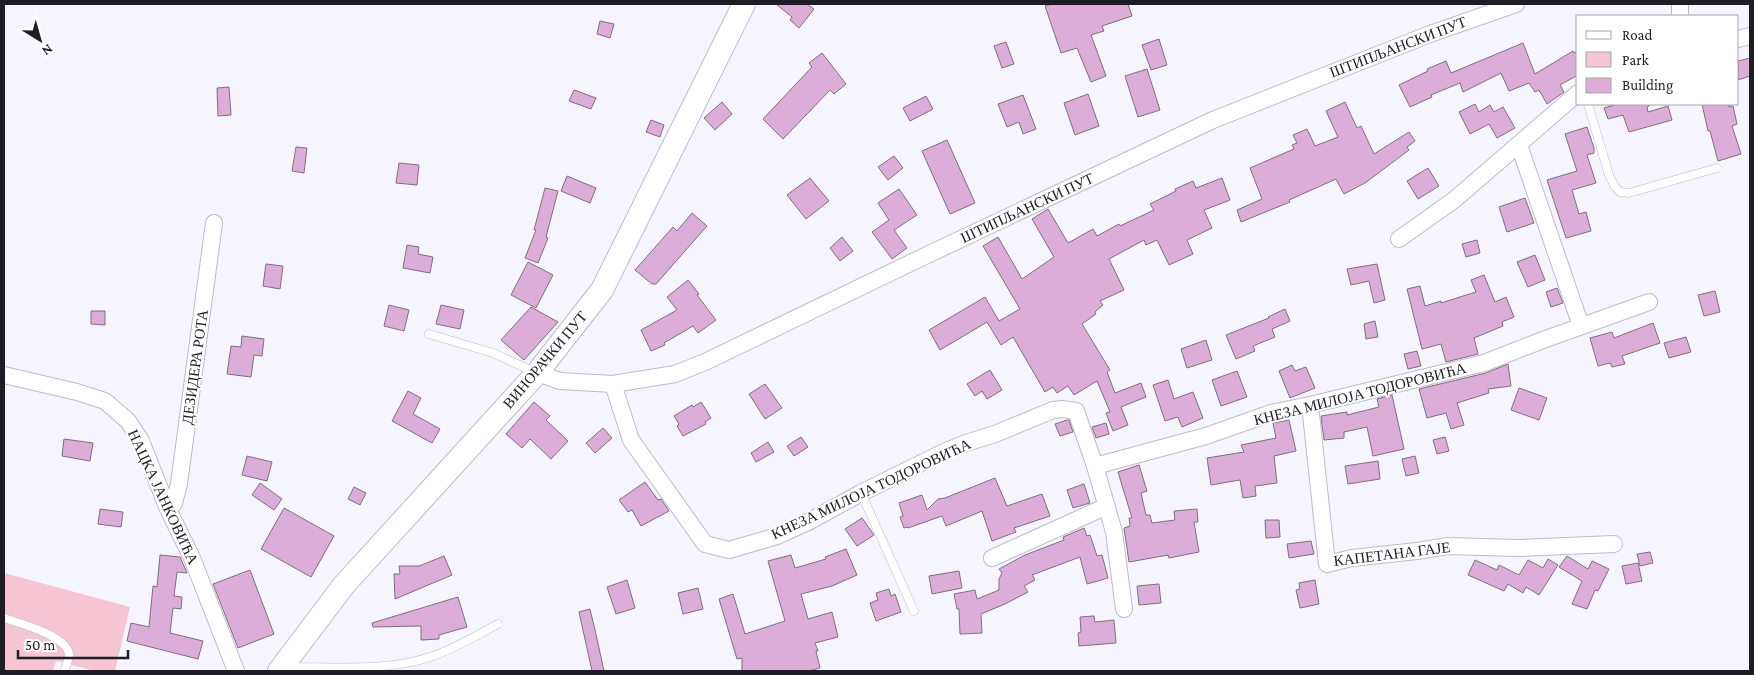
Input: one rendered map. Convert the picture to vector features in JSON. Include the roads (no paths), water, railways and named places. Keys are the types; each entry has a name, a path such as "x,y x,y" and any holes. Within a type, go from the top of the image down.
{"street":[{"name":"ВИНОРАЧКИ ПУТ","path":"282,667 344,585 537,373 602,290 744,4"},
{"name":"ШТИПЉАНСКИ ПУТ","path":"537,373 560,381 613,384 675,374 705,362 1213,120 1430,34 1516,4"},
{"path":"1399,239 1454,200 1576,95"},
{"path":"1518,145 1581,326"},
{"name":"ДЕЗИДЕРА РОТА","path":"168,508 174,502 180,484 214,223"},
{"name":"КНЕЗА МИЛОЈА ТОДОРОВИЋА","path":"613,384 632,440 705,544 729,550 769,538 808,522 861,492 946,451 995,434 1035,417 1062,409 1076,411 1094,466 1206,436 1271,413 1484,364 1649,302"},
{"name":"НАЦКА ЈАНКОВИЋА","path":"4,375 78,392 105,401 128,421 141,441 168,508 192,558 236,671"},
{"name":"КАПЕТАНА ГАЈЕ","path":"1310,405 1327,564 1352,558 1417,552 1448,546 1518,548 1614,544"},
{"path":"1094,466 1117,548 1124,609"},
{"path":"992,558 1105,506"}],"lane":[{"path":"1588,105 1609,175 1615,188 1620,192 1629,192 1716,168"},
{"path":"429,334 493,353 537,373"},
{"path":"861,492 914,611"},
{"path":"4,618 49,635 64,645 69,654 65,670"},
{"path":"282,667 391,666 432,657 456,647 498,624"}]}
